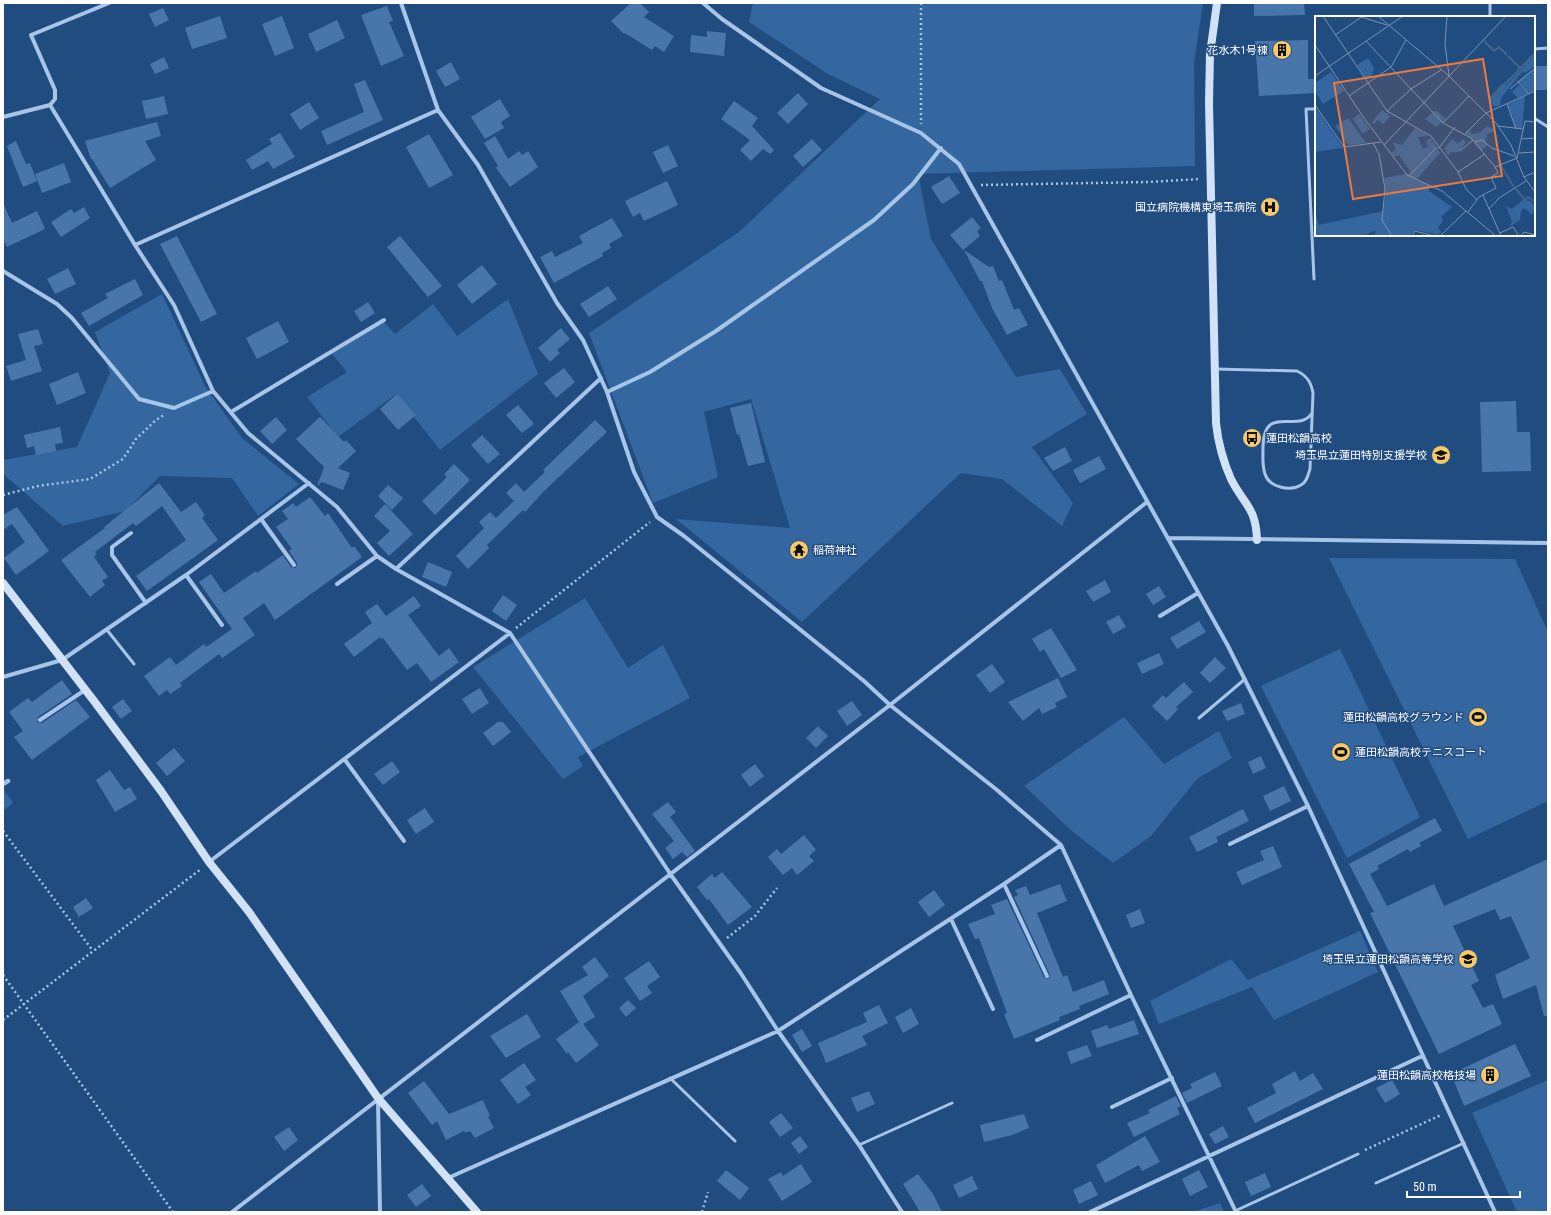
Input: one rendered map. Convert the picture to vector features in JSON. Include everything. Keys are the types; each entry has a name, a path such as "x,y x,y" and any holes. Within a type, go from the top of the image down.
{"street":[{"path":"3,117 50,105 55,99 55,90 31,35 109,3"},
{"path":"401,3 438,110 478,166 557,303 583,340 607,392 634,472 656,516 684,536 858,676 890,705 997,790 1061,844 1131,995 1236,1211"},
{"path":"703,3 722,19 821,88 878,112 921,133 960,164 970,185 1168,538 1245,679 1308,806 1495,1212"},
{"path":"1216,3 1210,54 1210,178 1214,369 1218,438 1231,479 1252,511 1256,523 1257,540"},
{"path":"50,105 135,245 174,305 213,390 248,433 338,507 377,556 396,569 510,633 670,874 720,943 778,1031 860,1145 902,1212"},
{"path":"135,245 438,110"},
{"path":"607,392 650,372 716,331 874,220 913,184 941,148"},
{"path":"3,270 57,304 72,318 139,400 174,408 213,390"},
{"path":"231,412 384,320"},
{"path":"396,569 600,378"},
{"path":"3,677 62,660 146,603 309,483"},
{"path":"232,1212 890,705 1147,502"},
{"path":"261,519 294,565"},
{"path":"131,533 112,547 112,555 146,603"},
{"path":"1168,538 1548,543"},
{"path":"338,584 377,556"},
{"path":"186,574 222,625"},
{"path":"3,583 94,701 160,791 209,862 249,912 378,1098 477,1212"},
{"path":"1160,616 1198,593"},
{"path":"209,862 510,633"},
{"path":"40,720 85,690"},
{"path":"344,760 404,841"},
{"path":"1230,844 1308,806"},
{"path":"448,1178 778,1031 1004,884 1061,844"},
{"path":"1004,884 1047,976"},
{"path":"951,919 993,1009"},
{"path":"1037,1040 1131,995"},
{"path":"1090,1212 1210,1157 1422,1056"},
{"path":"1112,1107 1172,1078"},
{"path":"378,1098 380,1212"}],"lane":[{"path":"1490,3 1490,16"},
{"path":"1535,49 1548,48"},
{"path":"1314,279 1306,109 1315,109"},
{"path":"1535,119 1548,127"},
{"path":"1214,369 1297,371 1305,375 1311,383 1313,393 1310,469 1308,479 1302,485 1296,487 1277,486 1266,478 1263,470 1264,436 1266,429 1273,423 1279,421 1304,422 1308,420 1312,413"},
{"path":"107,630 134,664"},
{"path":"1199,718 1245,679"},
{"path":"670,1078 736,1141"},
{"path":"860,1145 952,1103"},
{"path":"1376,1183 1464,1143"},
{"path":"1236,1211 1358,1154"}],"path":[{"path":"921,3 921,133"},
{"path":"970,185 1148,182 1210,178"},
{"path":"3,495 38,486 90,479 123,459 136,439 156,420 174,408"},
{"path":"510,633 656,516"},
{"path":"3,831 93,951"},
{"path":"3,1020 209,862"},
{"path":"720,943 756,916 777,888"},
{"path":"3,975 173,1212"},
{"path":"1358,1154 1448,1112"},
{"path":"702,1212 708,1192"}],"shaded area":[{"path":"753,3 1203,3 1194,63 1195,166 918,174 931,239 1016,377 1060,369 1087,414 1032,447 1073,503 1062,526 1002,479 961,473 802,622 676,519 790,528 751,399 704,412 718,477 653,503 589,333 739,232 880,99 828,74 749,22"},
{"path":"162,294 205,386 242,438 299,484 258,516 232,478 160,476 125,511 63,526 3,474 3,460 77,447 110,373 95,332"},
{"path":"508,299 538,374 440,450 396,394 338,437 307,397 347,372 332,354 383,321 395,334 433,304 457,336"},
{"name":"蓮田松韻高校グラウンド","path":"1329,558 1515,559 1548,632 1548,801 1468,839"},
{"path":"585,598 628,668 663,645 690,698 578,757 583,766 563,779 473,667"},
{"name":"蓮田松韻高校テニスコート","path":"1340,649 1420,817 1347,858 1261,686"},
{"path":"1124,717 1164,764 1219,731 1232,758 1197,779 1151,836 1113,863 1073,832 1024,786"},
{"path":"3,789 13,803 3,811"},
{"path":"1360,931 1378,972 1274,1020 1252,987 1159,1024 1150,1001 1231,959 1248,980"},
{"path":"1548,1080 1548,1212 1517,1212 1472,1113"},
{"path":"1220,1203 1224,1212 1193,1212"}],"building":[{"path":"631,3 640,3 649,12 644,17 674,36 664,52 655,46 652,50 625,33 624,34 611,21"},
{"path":"1254,3 1304,3 1305,15 1254,16"},
{"path":"387,6 393,21 389,22 404,56 381,66 361,15"},
{"path":"163,8 169,20 155,27 149,14"},
{"path":"220,16 227,38 192,49 185,28"},
{"path":"282,16 294,48 275,56 262,24"},
{"path":"337,20 345,38 316,52 308,34"},
{"path":"707,31 726,33 724,56 690,52 691,35 707,37"},
{"path":"1308,40 1308,79 1315,79 1315,93 1259,96 1255,41"},
{"path":"164,57 169,68 155,74 150,64"},
{"path":"451,62 460,79 445,87 436,71"},
{"path":"1535,66 1548,66 1548,90 1535,90"},
{"path":"365,80 383,120 327,145 321,131 364,112 354,84"},
{"path":"798,93 808,104 788,124 777,113"},
{"path":"164,96 168,114 146,119 142,101"},
{"path":"500,99 510,116 501,122 504,128 485,139 471,117"},
{"path":"734,101 758,118 752,126 774,150 770,154 763,149 751,161 740,150 750,140 721,119"},
{"path":"309,102 319,118 300,130 290,114"},
{"path":"157,122 161,136 145,141 156,160 110,188 91,159 85,141"},
{"path":"280,133 295,157 273,169 268,161 252,170 246,160 272,144 269,139"},
{"path":"429,134 453,175 429,188 406,147"},
{"path":"495,136 508,159 519,151 522,155 528,151 538,167 510,187 496,168 498,166 484,143"},
{"path":"812,139 822,150 803,167 793,156"},
{"path":"16,141 26,164 30,163 37,181 23,187 7,146"},
{"path":"668,145 678,166 663,173 653,152"},
{"path":"64,163 71,182 42,193 35,174"},
{"path":"949,176 960,193 942,204 931,187"},
{"path":"667,181 678,205 644,221 640,213 633,217 625,201"},
{"path":"3,203 12,223 37,211 45,229 7,247 3,239"},
{"path":"84,207 90,218 61,237 51,222 71,209 74,213"},
{"path":"972,217 981,228 977,231 980,236 963,250 950,235"},
{"path":"612,218 623,236 609,244 611,248 602,253 603,256 554,283 540,257 552,251 555,257 583,243 579,236"},
{"path":"177,236 217,314 201,322 160,244"},
{"path":"400,236 442,286 428,297 387,247"},
{"path":"964,250 989,267 993,266 999,281 1002,280 1014,310 1019,308 1028,325 1007,335 992,308 982,281 980,281"},
{"path":"482,265 497,284 472,304 457,285"},
{"path":"68,268 76,284 55,294 47,279"},
{"path":"135,279 143,295 89,326 81,313 108,298 105,294"},
{"path":"608,286 617,299 589,317 580,304"},
{"path":"368,302 375,313 361,322 354,311"},
{"path":"278,321 289,342 257,359 246,338"},
{"path":"561,328 570,339 557,350 560,353 550,362 538,348"},
{"path":"38,329 43,344 34,346 42,371 11,381 6,366 26,360 18,334"},
{"path":"564,368 575,382 556,398 544,383"},
{"path":"78,372 86,393 57,405 49,384"},
{"path":"397,394 416,415 398,430 380,409"},
{"path":"1516,401 1517,432 1530,432 1531,471 1482,472 1480,402"},
{"path":"751,403 765,462 748,466 739,434 737,435 730,408"},
{"path":"518,405 534,424 522,433 506,415"},
{"path":"276,417 287,430 272,444 260,431"},
{"path":"320,417 344,442 346,440 356,451 338,468 350,473 343,490 322,482 317,486 324,467 296,439"},
{"path":"595,420 607,432 543,492 525,512 523,510 487,545 489,548 468,569 456,556 484,528 479,522 490,512 496,518 514,501 506,493 516,483 524,492 545,472 543,470"},
{"path":"60,427 63,443 55,444 56,451 36,455 34,446 27,448 24,435"},
{"path":"482,435 500,454 488,464 471,445"},
{"path":"1065,447 1072,461 1053,471 1044,458"},
{"path":"1099,456 1106,469 1080,483 1073,470"},
{"path":"454,464 470,480 435,515 422,501 447,477 444,474"},
{"path":"159,483 181,512 196,502 205,515 202,518 218,540 147,591 136,576 186,540 162,506 136,526 133,523 95,552 97,554 94,557 108,577 102,581 105,585 90,597 61,560 105,528 104,527"},
{"path":"388,485 403,498 392,510 378,496"},
{"path":"310,497 325,516 328,513 352,548 354,546 362,557 275,620 264,603 243,618 255,635 222,658 219,654 180,683 182,686 170,694 167,690 159,696 144,676 170,657 176,665 204,644 206,647 232,629 199,582 211,574 224,593 283,555 291,567 296,568 297,563 289,551 292,549 276,527 288,519 282,511 293,503 296,507"},
{"path":"385,504 413,534 389,556 377,543 390,531 374,516"},
{"path":"17,507 49,551 16,575 4,558 25,542 12,524 3,530 3,515"},
{"path":"428,562 452,572 446,587 422,577"},
{"path":"1105,580 1111,592 1093,602 1086,591"},
{"path":"1159,586 1166,597 1153,605 1146,594"},
{"path":"503,595 517,605 506,621 492,611"},
{"path":"414,596 421,606 408,615 439,656 449,648 459,662 431,682 417,663 407,670 383,638 381,639 380,637 354,657 344,644 372,623 365,612 377,604 386,616"},
{"path":"1119,615 1126,627 1113,634 1106,622"},
{"path":"1199,621 1206,632 1177,649 1170,638"},
{"path":"1051,628 1077,670 1061,678 1044,649 1040,652 1032,639"},
{"path":"1159,653 1164,664 1142,674 1137,663"},
{"path":"1215,657 1226,668 1210,683 1200,673"},
{"path":"992,664 1005,682 990,693 976,675"},
{"path":"1058,678 1067,697 1055,703 1057,707 1042,714 1039,708 1023,721 1008,702"},
{"path":"62,680 72,694 38,717 37,722 42,723 76,700 90,717 32,760 14,737 23,731 9,712 28,698 32,702"},
{"path":"1184,682 1193,692 1176,707 1178,709 1167,721 1152,706 1163,695 1166,698"},
{"path":"480,688 489,703 472,714 462,699"},
{"path":"123,699 132,711 121,719 112,707"},
{"path":"852,701 862,715 847,726 837,711"},
{"path":"1241,703 1245,714 1227,721 1222,711"},
{"path":"498,722 503,722 511,732 493,746 483,733"},
{"path":"818,726 828,736 816,748 806,738"},
{"path":"174,748 185,761 167,776 156,763"},
{"path":"1261,756 1266,768 1253,774 1248,762"},
{"path":"392,761 400,772 383,785 374,774"},
{"path":"755,764 764,776 750,787 741,775"},
{"path":"110,770 124,790 130,787 137,799 115,812 96,780"},
{"path":"1284,786 1291,801 1270,811 1263,796"},
{"path":"668,802 676,812 670,817 695,851 687,857 682,852 673,859 665,848 674,841 652,814"},
{"path":"425,808 434,822 416,834 407,820"},
{"path":"1243,809 1249,821 1216,837 1218,842 1197,852 1189,837"},
{"path":"1435,818 1442,831 1419,843 1421,846 1410,852 1408,849 1377,866 1379,869 1370,874 1387,906 1434,884 1444,906 1548,859 1548,1016 1544,1016 1536,985 1503,999 1495,975 1530,958 1511,916 1500,920 1495,909 1453,926 1479,981 1471,985 1483,1008 1493,1004 1502,1024 1439,1054 1370,913 1374,912 1349,864"},
{"path":"804,835 816,850 809,856 814,861 797,875 792,868 783,875 768,857 777,849 781,854"},
{"path":"1273,846 1282,867 1242,885 1236,872 1264,860 1260,851"},
{"path":"722,872 752,907 728,925 709,899 707,900 697,887 712,874 715,878"},
{"path":"1060,884 1067,901 1037,913 1063,977 1067,975 1073,992 1104,980 1109,994 1079,1006 1080,1009 1059,1017 1060,1020 1014,1039 1004,1014 1007,1013 979,938 975,939 968,924 995,914 991,905 1007,899 1044,977 1048,979 1050,975 1014,897 1018,895 1015,890 1026,886 1030,895"},
{"path":"934,890 945,905 929,917 918,902"},
{"path":"86,898 93,908 79,917 73,907"},
{"path":"1140,909 1145,923 1131,928 1126,915"},
{"path":"595,957 609,976 583,996 595,1017 583,1024 599,1045 576,1063 556,1039 579,1022 560,991 588,975 582,967"},
{"path":"649,961 660,977 647,986 652,993 640,1001 624,978"},
{"path":"628,1000 636,1008 626,1017 619,1008"},
{"path":"879,1005 888,1023 862,1036 867,1045 826,1063 818,1043 867,1022 863,1013"},
{"path":"911,1008 919,1024 903,1033 895,1017"},
{"path":"527,1014 541,1037 506,1058 490,1036"},
{"path":"1134,1020 1139,1034 1097,1048 1091,1031 1107,1025 1109,1029"},
{"path":"802,1029 812,1046 802,1052 792,1035"},
{"name":"蓮田松韻高校格技場","path":"1515,1044 1531,1076 1464,1106 1451,1074"},
{"path":"1087,1045 1092,1056 1071,1064 1067,1052"},
{"path":"524,1063 536,1080 525,1087 531,1095 518,1104 500,1080"},
{"path":"1295,1071 1300,1081 1313,1073 1323,1089 1255,1123 1247,1108 1276,1093 1272,1084"},
{"path":"1215,1072 1222,1086 1187,1103 1182,1093 1192,1088 1190,1084"},
{"path":"1392,1080 1400,1094 1385,1103 1376,1088"},
{"path":"424,1081 449,1114 483,1100 490,1116 488,1117 494,1128 475,1138 470,1131 465,1133 464,1131 446,1140 437,1121 432,1125 408,1093"},
{"path":"869,1091 875,1104 857,1112 851,1098"},
{"path":"1176,1096 1181,1106 1177,1108 1180,1114 1134,1137 1127,1123 1150,1113 1148,1110"},
{"path":"781,1113 793,1128 780,1137 769,1122"},
{"path":"1024,1114 1029,1128 1012,1135 984,1142 980,1125"},
{"path":"1223,1126 1229,1137 1215,1144 1209,1134"},
{"path":"289,1127 298,1140 284,1151 274,1137"},
{"path":"800,1136 808,1147 799,1154 791,1143"},
{"path":"1145,1136 1160,1162 1142,1171 1139,1165 1105,1183 1096,1165"},
{"path":"801,1164 812,1182 782,1201 768,1179 781,1172 783,1176"},
{"path":"726,1170 749,1188 740,1200 717,1181"},
{"path":"1199,1170 1208,1187 1190,1196 1182,1179"},
{"path":"1265,1173 1271,1187 1251,1196 1245,1182"},
{"path":"918,1174 933,1194 942,1212 920,1212 903,1184"},
{"path":"972,1176 978,1189 959,1198 953,1185"},
{"path":"1091,1181 1098,1195 1079,1204 1073,1190"},
{"path":"422,1184 431,1196 416,1207 407,1195"}],"waterway":[{"path":"3,784 8,781"}],"place":[{"name":"花水木1号棟","path":"1282,50"},
{"name":"国立病院機構東埼玉病院","path":"1270,207"},
{"name":"蓮田松韻高校","path":"1252,438"},
{"name":"埼玉県立蓮田特別支援学校","path":"1441,455"},
{"name":"稲荷神社","path":"799,550"},
{"name":"蓮田松韻高校グラウンド","path":"1478,717"},
{"name":"蓮田松韻高校テニスコート","path":"1341,752"},
{"name":"埼玉県立蓮田松韻高等学校","path":"1468,959"},
{"name":"蓮田松韻高校格技場","path":"1490,1075"}]}
